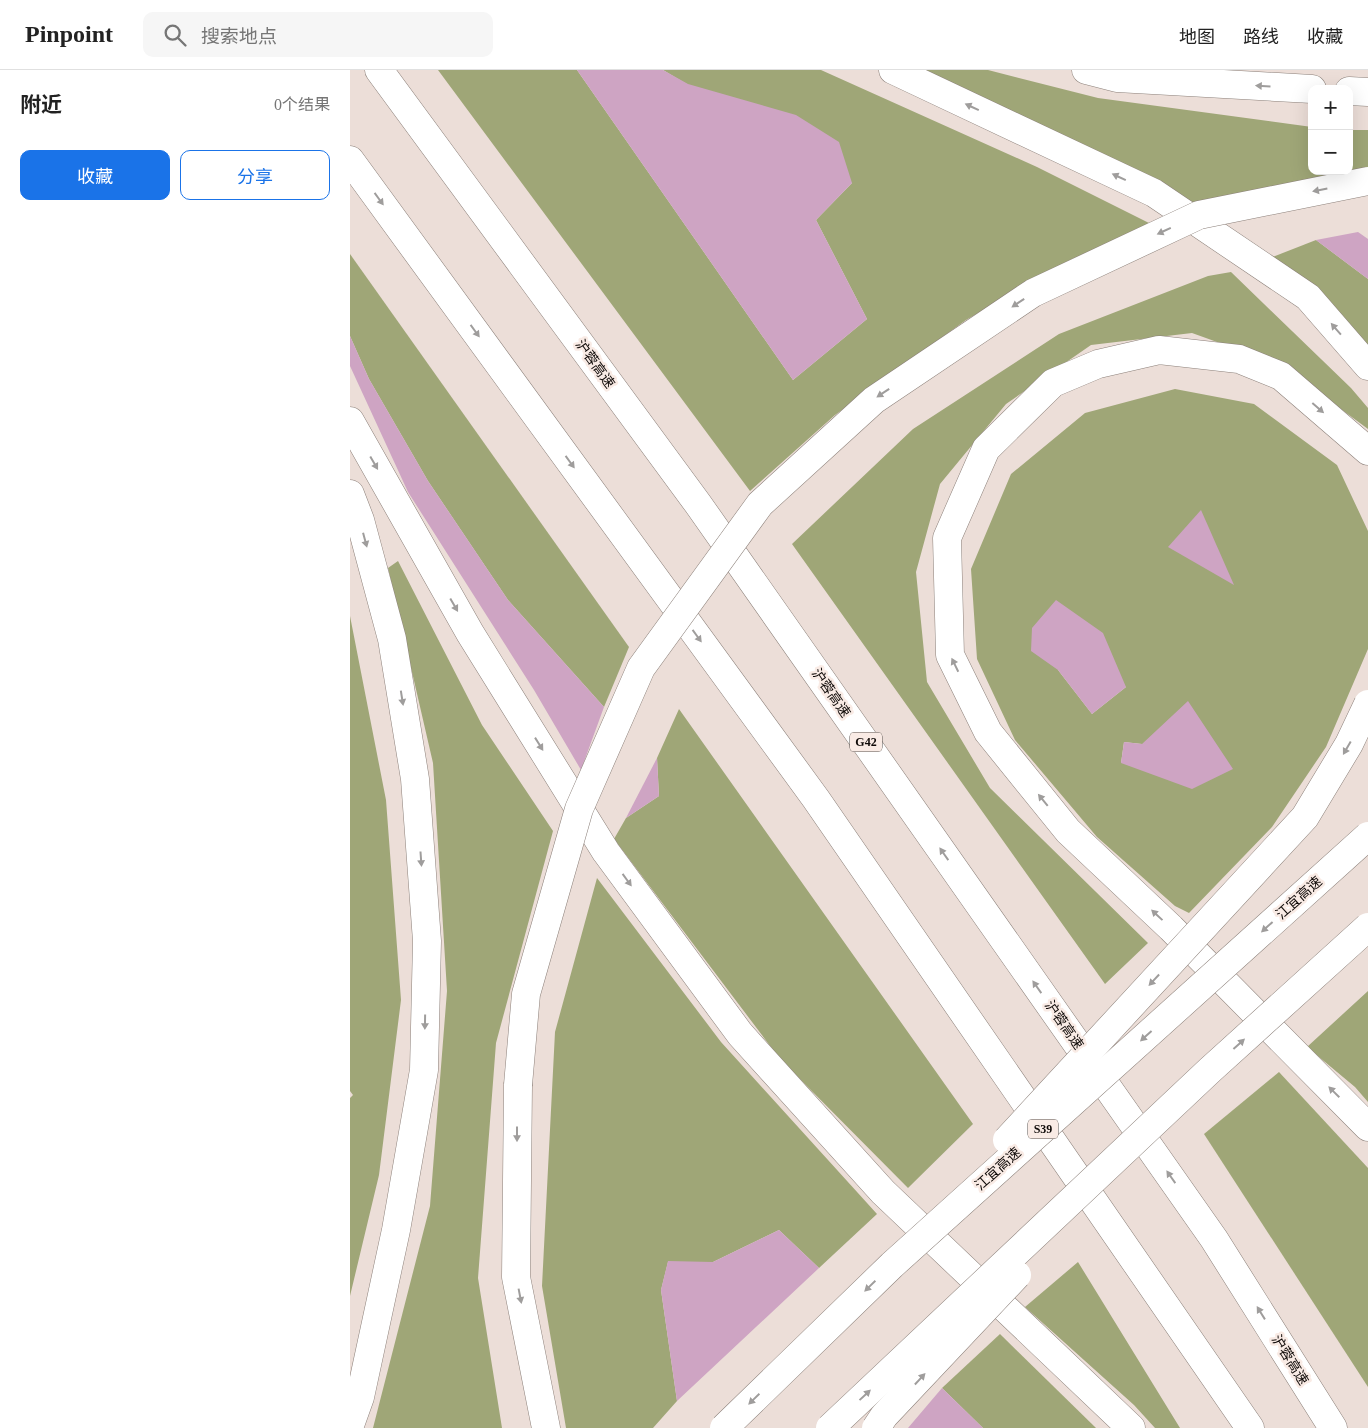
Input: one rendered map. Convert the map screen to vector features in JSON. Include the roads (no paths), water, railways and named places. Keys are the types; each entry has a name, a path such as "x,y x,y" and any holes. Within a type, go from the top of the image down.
{"highway":[{"name":"沪蓉高速","path":"379,70 704,512 1214,1239 1333,1428"},
{"path":"893,70 1154,193 1308,297 1368,366"},
{"path":"1086,70 1118,78 1308,89"},
{"path":"1353,91 1368,92"},
{"path":"350,160 816,799 1250,1428"},
{"path":"546,1428 516,1277 518,1085 526,994 579,809 641,668 760,504 874,400 1033,293 1199,214 1368,181"},
{"path":"1368,451 1281,376 1239,359 1158,350 1098,364 1053,383 986,449 947,538 950,654 988,732 1068,831 1171,928 1368,1127"},
{"path":"350,421 470,633 606,852 740,1034 883,1192 1131,1428"},
{"path":"350,494 360,520 392,639 415,779 426,941 424,1070 396,1230 360,1397 350,1425"},
{"path":"892,1265 1305,817 1349,744 1368,704"},
{"name":"江宜高速","path":"724,1428 892,1265 1368,836"},
{"path":"830,1428 1210,1070 1368,927"},
{"path":"876,1428 884,1416 1210,1070"}]}
